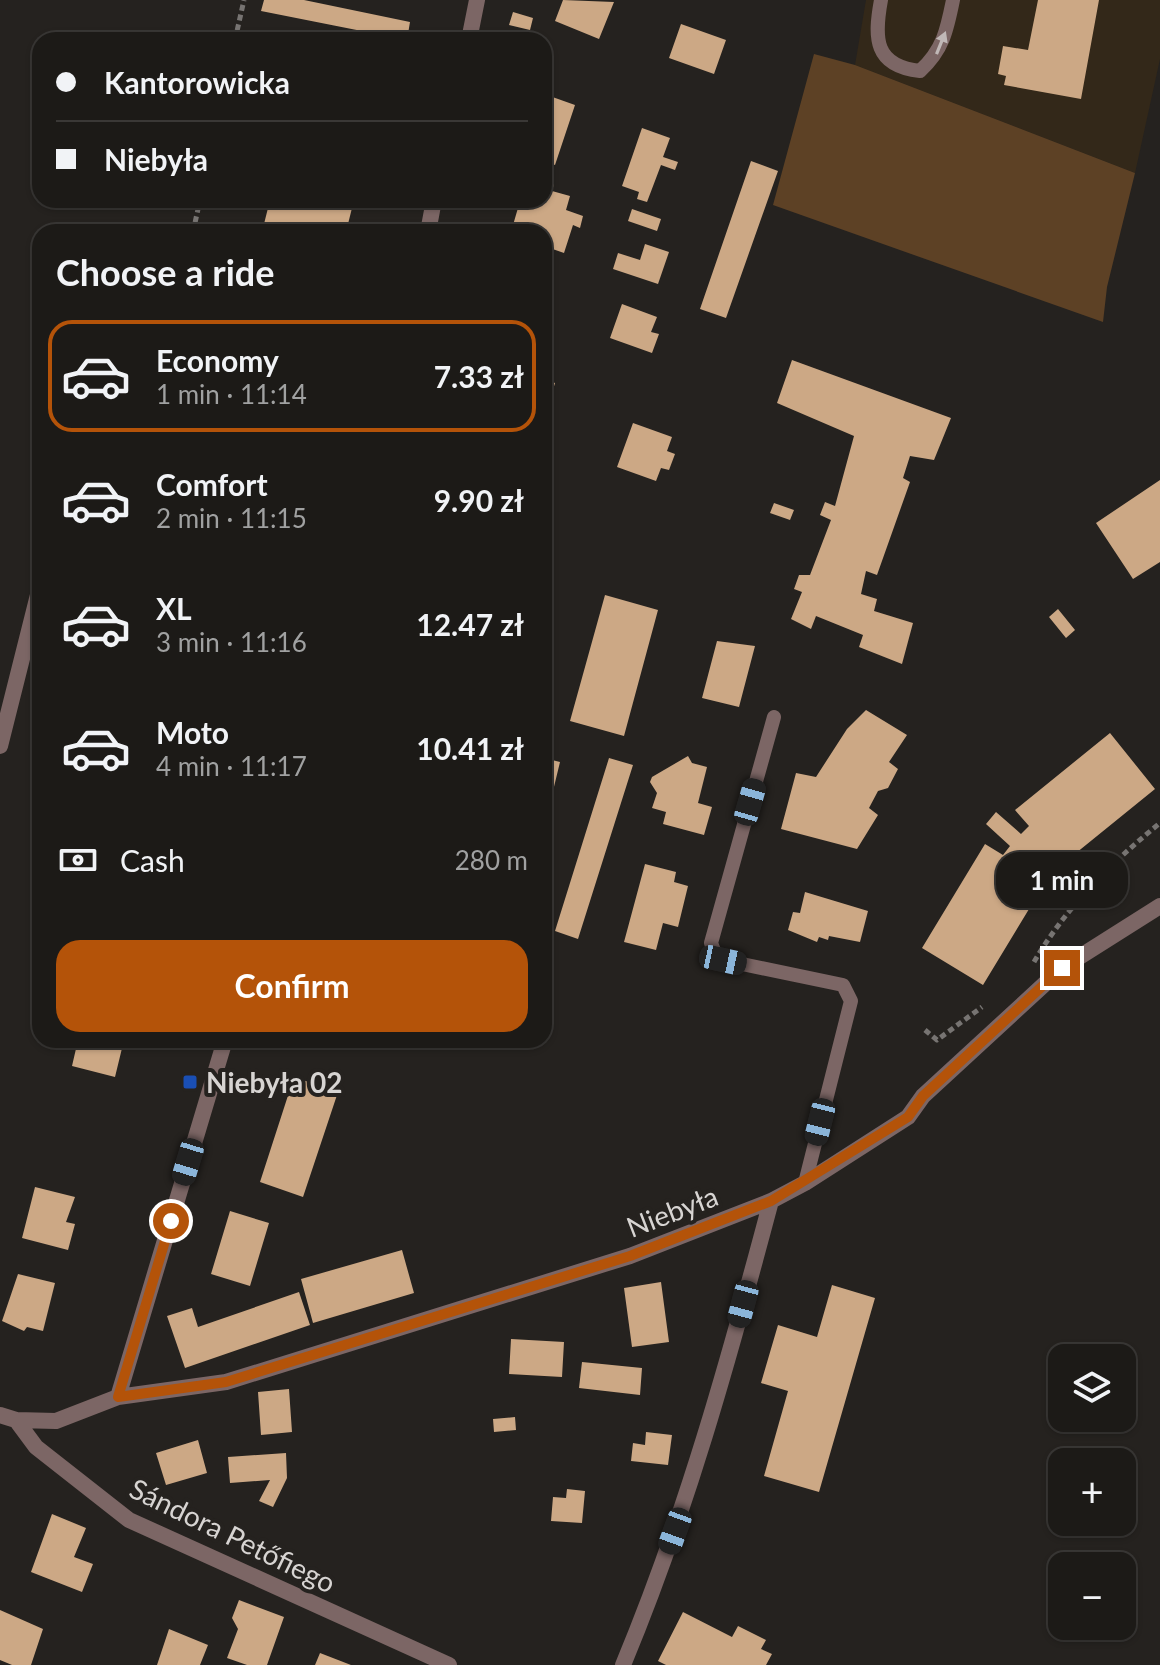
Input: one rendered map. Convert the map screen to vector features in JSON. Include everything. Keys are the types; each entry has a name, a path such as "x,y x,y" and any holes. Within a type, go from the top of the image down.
{"street":[{"path":"471,32 477,0"},
{"path":"0,746 32,619"},
{"name":"Niebyła","path":"8,1418 56,1421 118,1397 226,1382 630,1256 771,1201 805,1183 908,1117 923,1096 1062,968 1160,906"},
{"path":"118,1397 223,1048"},
{"path":"623,1665 655,1589 695,1474 771,1201"},
{"name":"Sándora Petőfiego","path":"8,1418 36,1447 129,1520 449,1665"}],"lane":[{"path":"881,0 876,37 884,55 899,69 920,71 938,55 953,0"},
{"path":"774,717 711,943 715,953 723,960 843,985 849,991 851,1001 805,1183"}],"path":[{"path":"237,32 244,0"},
{"path":"1028,972 1053,929 1116,858 1160,823"},
{"path":"925,1030 937,1040 994,998"}],"shaded area":[{"path":"866,0 1160,0 1160,59 1135,173 855,65"},
{"path":"814,54 855,65 1135,173 1107,287 1103,322 773,205"}],"building":[{"path":"264,0 304,0 410,22 408,32 367,32 261,11"},
{"path":"563,0 614,2 599,39 555,21"},
{"path":"1038,0 1099,0 1081,99 1004,85 1006,76 998,74 1003,46 1028,50"},
{"path":"513,12 533,18 530,30 509,25"},
{"path":"681,24 726,40 714,74 669,58"},
{"path":"552,97 575,105 555,165 552,164"},
{"path":"642,128 670,138 663,157 678,162 675,170 661,165 647,202 637,199 639,192 622,186"},
{"path":"751,161 778,171 726,318 700,309"},
{"path":"552,191 570,196 566,210 583,216 580,228 573,225 564,253 552,249 552,224 513,224 518,208 552,208"},
{"path":"268,208 352,208 348,224 264,224"},
{"path":"632,209 661,219 657,231 628,221"},
{"path":"645,244 669,252 658,284 613,269 618,253 640,260"},
{"path":"622,304 657,317 651,332 659,334 652,353 610,338"},
{"path":"792,360 951,418 934,460 910,456 903,478 910,482 877,575 866,571 861,594 877,599 874,611 913,623 902,664 859,647 863,635 816,616 811,629 791,619 802,592 794,589 799,575 810,575 831,520 820,515 825,502 835,506 854,436 777,403"},
{"path":"633,423 672,437 667,451 675,454 669,470 661,468 656,481 617,467"},
{"path":"1160,480 1160,562 1133,579 1096,523"},
{"path":"774,503 794,510 790,520 770,513"},
{"path":"605,595 658,610 624,736 570,721"},
{"path":"1058,609 1075,630 1066,638 1049,617"},
{"path":"717,641 755,646 739,707 702,698"},
{"path":"866,710 907,735 889,762 898,769 888,788 878,791 869,808 878,815 857,849 781,829 796,773 816,777 847,729"},
{"path":"1110,733 1155,789 1060,866 1061,871 1052,881 1046,881 983,985 922,948 985,844 1003,855 1010,846 986,824 996,812 1021,834 1029,826 1015,810"},
{"path":"688,756 692,763 707,767 698,803 712,807 704,835 663,824 666,812 652,808 657,793 650,782 652,777"},
{"path":"609,758 633,765 578,939 555,931"},
{"path":"552,760 560,762 552,795"},
{"path":"645,864 676,872 674,882 688,886 678,927 663,923 656,950 624,942"},
{"path":"805,892 868,911 860,942 829,936 828,940 819,937 817,942 788,930 793,912 800,913"},
{"path":"76,1048 122,1048 115,1077 72,1066"},
{"path":"294,1077 338,1092 303,1197 260,1182"},
{"path":"35,1187 75,1197 66,1222 75,1224 68,1250 22,1238"},
{"path":"230,1211 269,1223 250,1286 211,1274"},
{"path":"402,1250 414,1293 313,1323 301,1279"},
{"path":"18,1274 55,1283 43,1331 27,1327 24,1331 2,1321"},
{"path":"661,1282 669,1342 632,1347 624,1288"},
{"path":"832,1285 875,1298 819,1492 764,1476 788,1391 761,1383 778,1325 817,1337"},
{"path":"299,1292 310,1325 185,1368 167,1316 192,1308 198,1327"},
{"path":"511,1339 564,1342 562,1377 509,1374"},
{"path":"582,1362 642,1368 640,1395 579,1388"},
{"path":"289,1389 292,1432 261,1435 258,1392"},
{"path":"515,1417 516,1430 494,1432 493,1419"},
{"path":"646,1432 672,1435 668,1465 631,1461 633,1443 645,1445"},
{"path":"198,1440 207,1473 166,1485 156,1453"},
{"path":"286,1453 287,1478 273,1507 259,1501 270,1480 230,1483 228,1457"},
{"path":"567,1489 585,1491 582,1523 551,1521 553,1497 566,1498"},
{"path":"52,1514 86,1528 74,1557 93,1564 82,1592 31,1572"},
{"path":"239,1600 284,1617 267,1665 247,1665 227,1658 238,1629 232,1618"},
{"path":"0,1610 43,1629 31,1665 12,1665 0,1660"},
{"path":"683,1612 732,1637 738,1626 766,1640 761,1649 772,1654 766,1665 666,1665 658,1661"},
{"path":"169,1629 208,1645 200,1665 157,1665"},
{"path":"320,1653 351,1665 315,1665"}],"place":[{"name":"Niebyła 02","path":"190,1082"}],"route":[{"path":"171,1221 118,1397 226,1382 630,1256 771,1201 805,1183 908,1117 923,1096 1003,1026 1062,968"}]}
